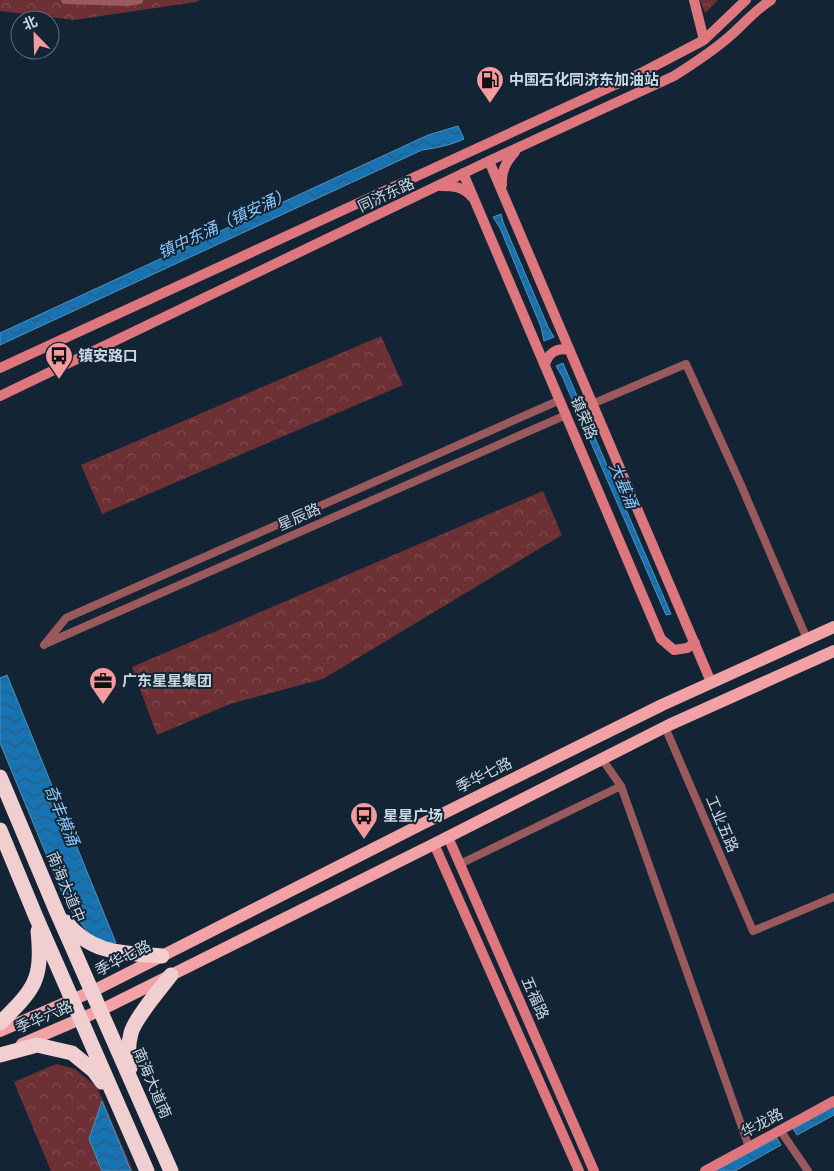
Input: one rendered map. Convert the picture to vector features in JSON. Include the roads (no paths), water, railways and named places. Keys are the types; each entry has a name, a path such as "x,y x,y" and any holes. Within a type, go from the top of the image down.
{"highway":[{"name":"南海大道中","path":"0,777 56,910 101,1010"},
{"path":"0,823 3,824 18,818"},
{"path":"0,830 147,1171"},
{"path":"56,910 74,932 87,942 108,951 162,956"},
{"path":"0,1023 32,989 38,974 40,950 36,917"},
{"path":"131,1079 128,1057 131,1032 148,1005 171,975"},
{"name":"南海大道南","path":"101,1010 171,1171"},
{"path":"0,1054 37,1045 72,1053 94,1071 114,1098"}],"main road":[{"name":"季华七路","path":"72,1000 428,821 711,682 834,627"},
{"path":"101,1010 665,727 834,651"},
{"name":"季华六路","path":"0,1031 72,1000"},
{"name":"季华六路","path":"0,1054 101,1010"}],"street":[{"path":"65,0 128,2 139,0"},
{"path":"694,0 704,40"},
{"name":"同济东路","path":"0,368 645,71 704,40 746,0"},
{"name":"同济东路","path":"0,396 489,161 674,76 700,60 770,0"},
{"path":"511,215 501,175 505,165 516,150"},
{"name":"镇荣路","path":"489,161 711,682"},
{"name":"镇荣路","path":"463,174 661,639 674,650 687,648 695,643"},
{"path":"439,186 464,189 475,202"},
{"path":"545,365 547,358 553,352 560,349 569,350"},
{"path":"592,404 686,364 741,485 807,639"},
{"name":"星辰路","path":"560,400 66,618 44,645 566,415"},
{"name":"工业五路","path":"665,727 753,931 834,897"},
{"path":"602,759 621,786 749,1147"},
{"path":"460,864 621,786"},
{"name":"五福路","path":"448,837 594,1171"},
{"name":"五福路","path":"434,844 579,1171"},
{"name":"华龙路","path":"705,1171 834,1101"},
{"path":"780,1130 808,1171"}],"water":[{"path":"458,126 464,139 444,146 422,150 0,345 0,333 428,135"},
{"path":"501,214 548,327 554,337 544,341 541,327 500,228 493,217"},
{"path":"563,363 671,614 666,615 556,366"},
{"name":"奇丰横涌","path":"7,675 116,943 103,942 91,936 68,907 0,743 0,678"},
{"path":"102,1101 131,1171 102,1171 89,1139"},
{"path":"834,1106 834,1115 797,1135 793,1129"},
{"path":"777,1138 781,1145 735,1171 715,1171"}],"place":[{"name":"中国石化同济东加油站","path":"490,104"},
{"name":"镇安路口","path":"59,380"},
{"name":"广东星星集团","path":"103,705"},
{"name":"星星广场","path":"364,840"}],"water label":[{"name":"镇中东涌（镇安涌）","path":"224,223"},
{"name":"大基涌","path":"624,485"}]}
